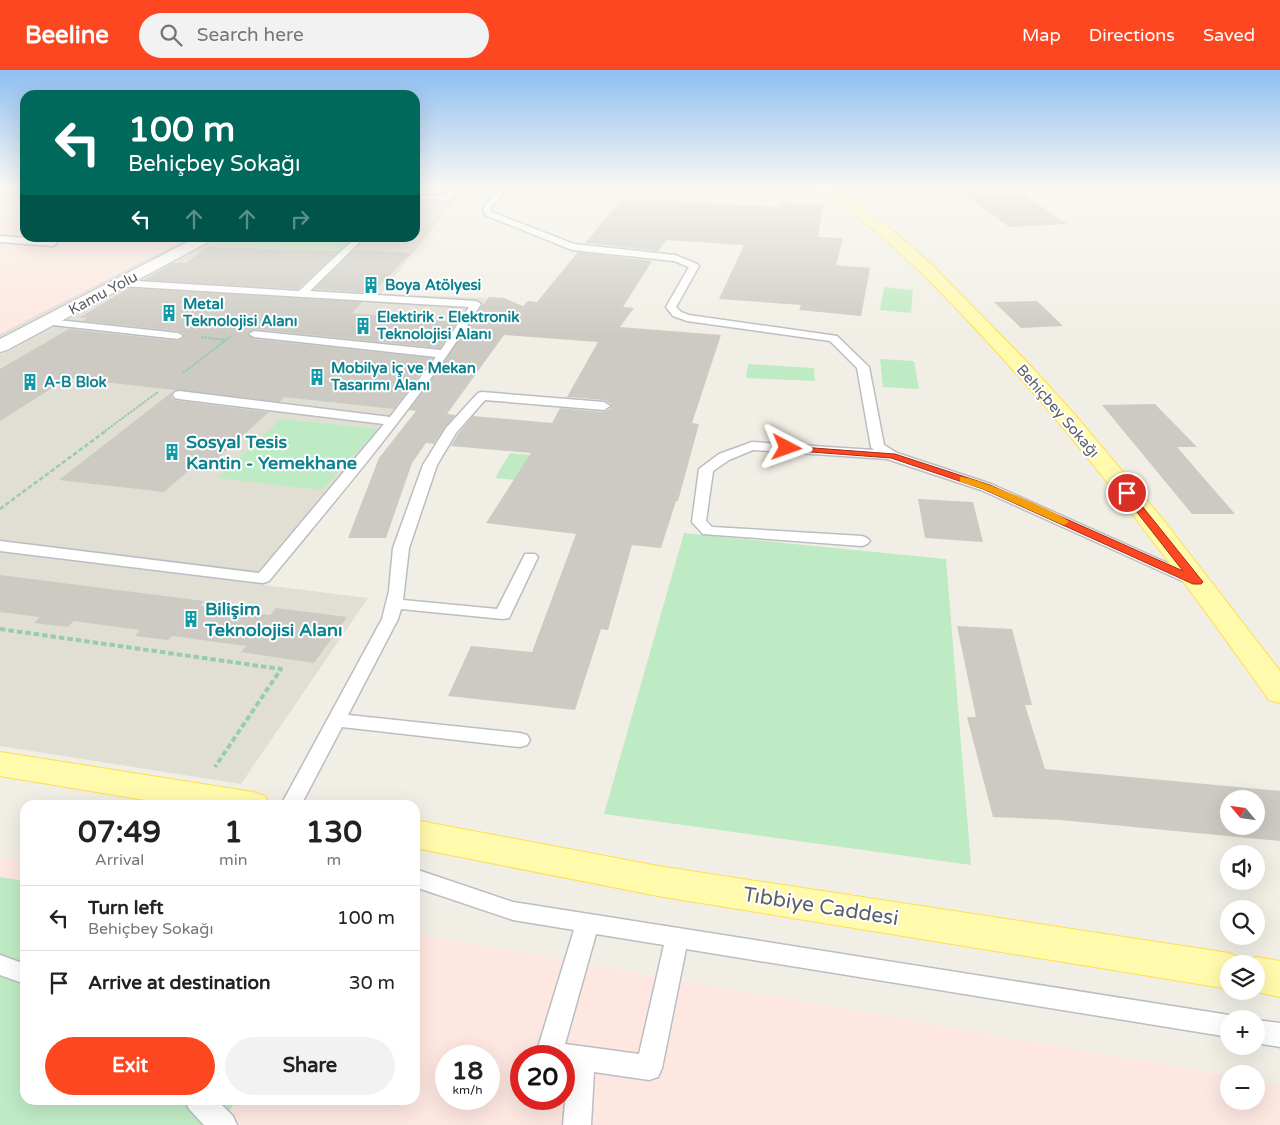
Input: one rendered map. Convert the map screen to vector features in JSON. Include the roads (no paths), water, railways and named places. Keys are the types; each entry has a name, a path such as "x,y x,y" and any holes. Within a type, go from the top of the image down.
{"main road":[{"name":"Behiçbey Sokağı","path":"889,236 926,269 1001,346 1068,419 1197,582 1280,693"},
{"path":"0,764 221,800"},
{"name":"Tıbbiye Caddesi","path":"420,835 658,881 1220,970"},
{"path":"1265,976 1280,979"}],"street":[{"name":"Kamu Yolu","path":"0,346 197,242"}],"lane":[{"path":"547,236 572,246 675,258 688,262 694,266 671,307 677,314 687,318 833,338 863,367 878,447 892,456"},
{"path":"0,239 20,241"},
{"path":"39,242 52,243"},
{"path":"300,295 356,242"},
{"path":"0,546 264,578 394,421 444,354 476,304 120,283"},
{"path":"48,322 178,336"},
{"path":"254,334 444,354"},
{"path":"179,395 394,421"},
{"path":"294,800 390,619 395,604 401,548 430,464 451,431 482,396 604,406"},
{"path":"862,541 708,531 699,522 706,469 724,457 752,446 892,456 986,487 1197,582"},
{"path":"395,604 503,614 530,557"},
{"path":"336,720 520,740"},
{"path":"420,880 513,911 1220,1025"},
{"path":"588,924 549,1054 649,1068 677,938"},
{"path":"0,965 20,972"},
{"path":"1265,1032 1280,1035"},
{"path":"577,1125 582,1059"},
{"path":"203,1105 223,1125"}],"place":[{"name":"Boya Atölyesi","path":"371,285"},
{"name":"Metal Teknolojisi Alanı","path":"169,313"},
{"name":"Elektirik - Elektronik Teknolojisi Alanı","path":"363,326"},
{"name":"Mobilya iç ve Mekan Tasarımı Alanı","path":"317,377"},
{"name":"A-B Blok","path":"30,382"},
{"name":"Sosyal Tesis Kantin - Yemekhane","path":"172,452"},
{"name":"Bilişim Teknolojisi Alanı","path":"191,619"}]}
